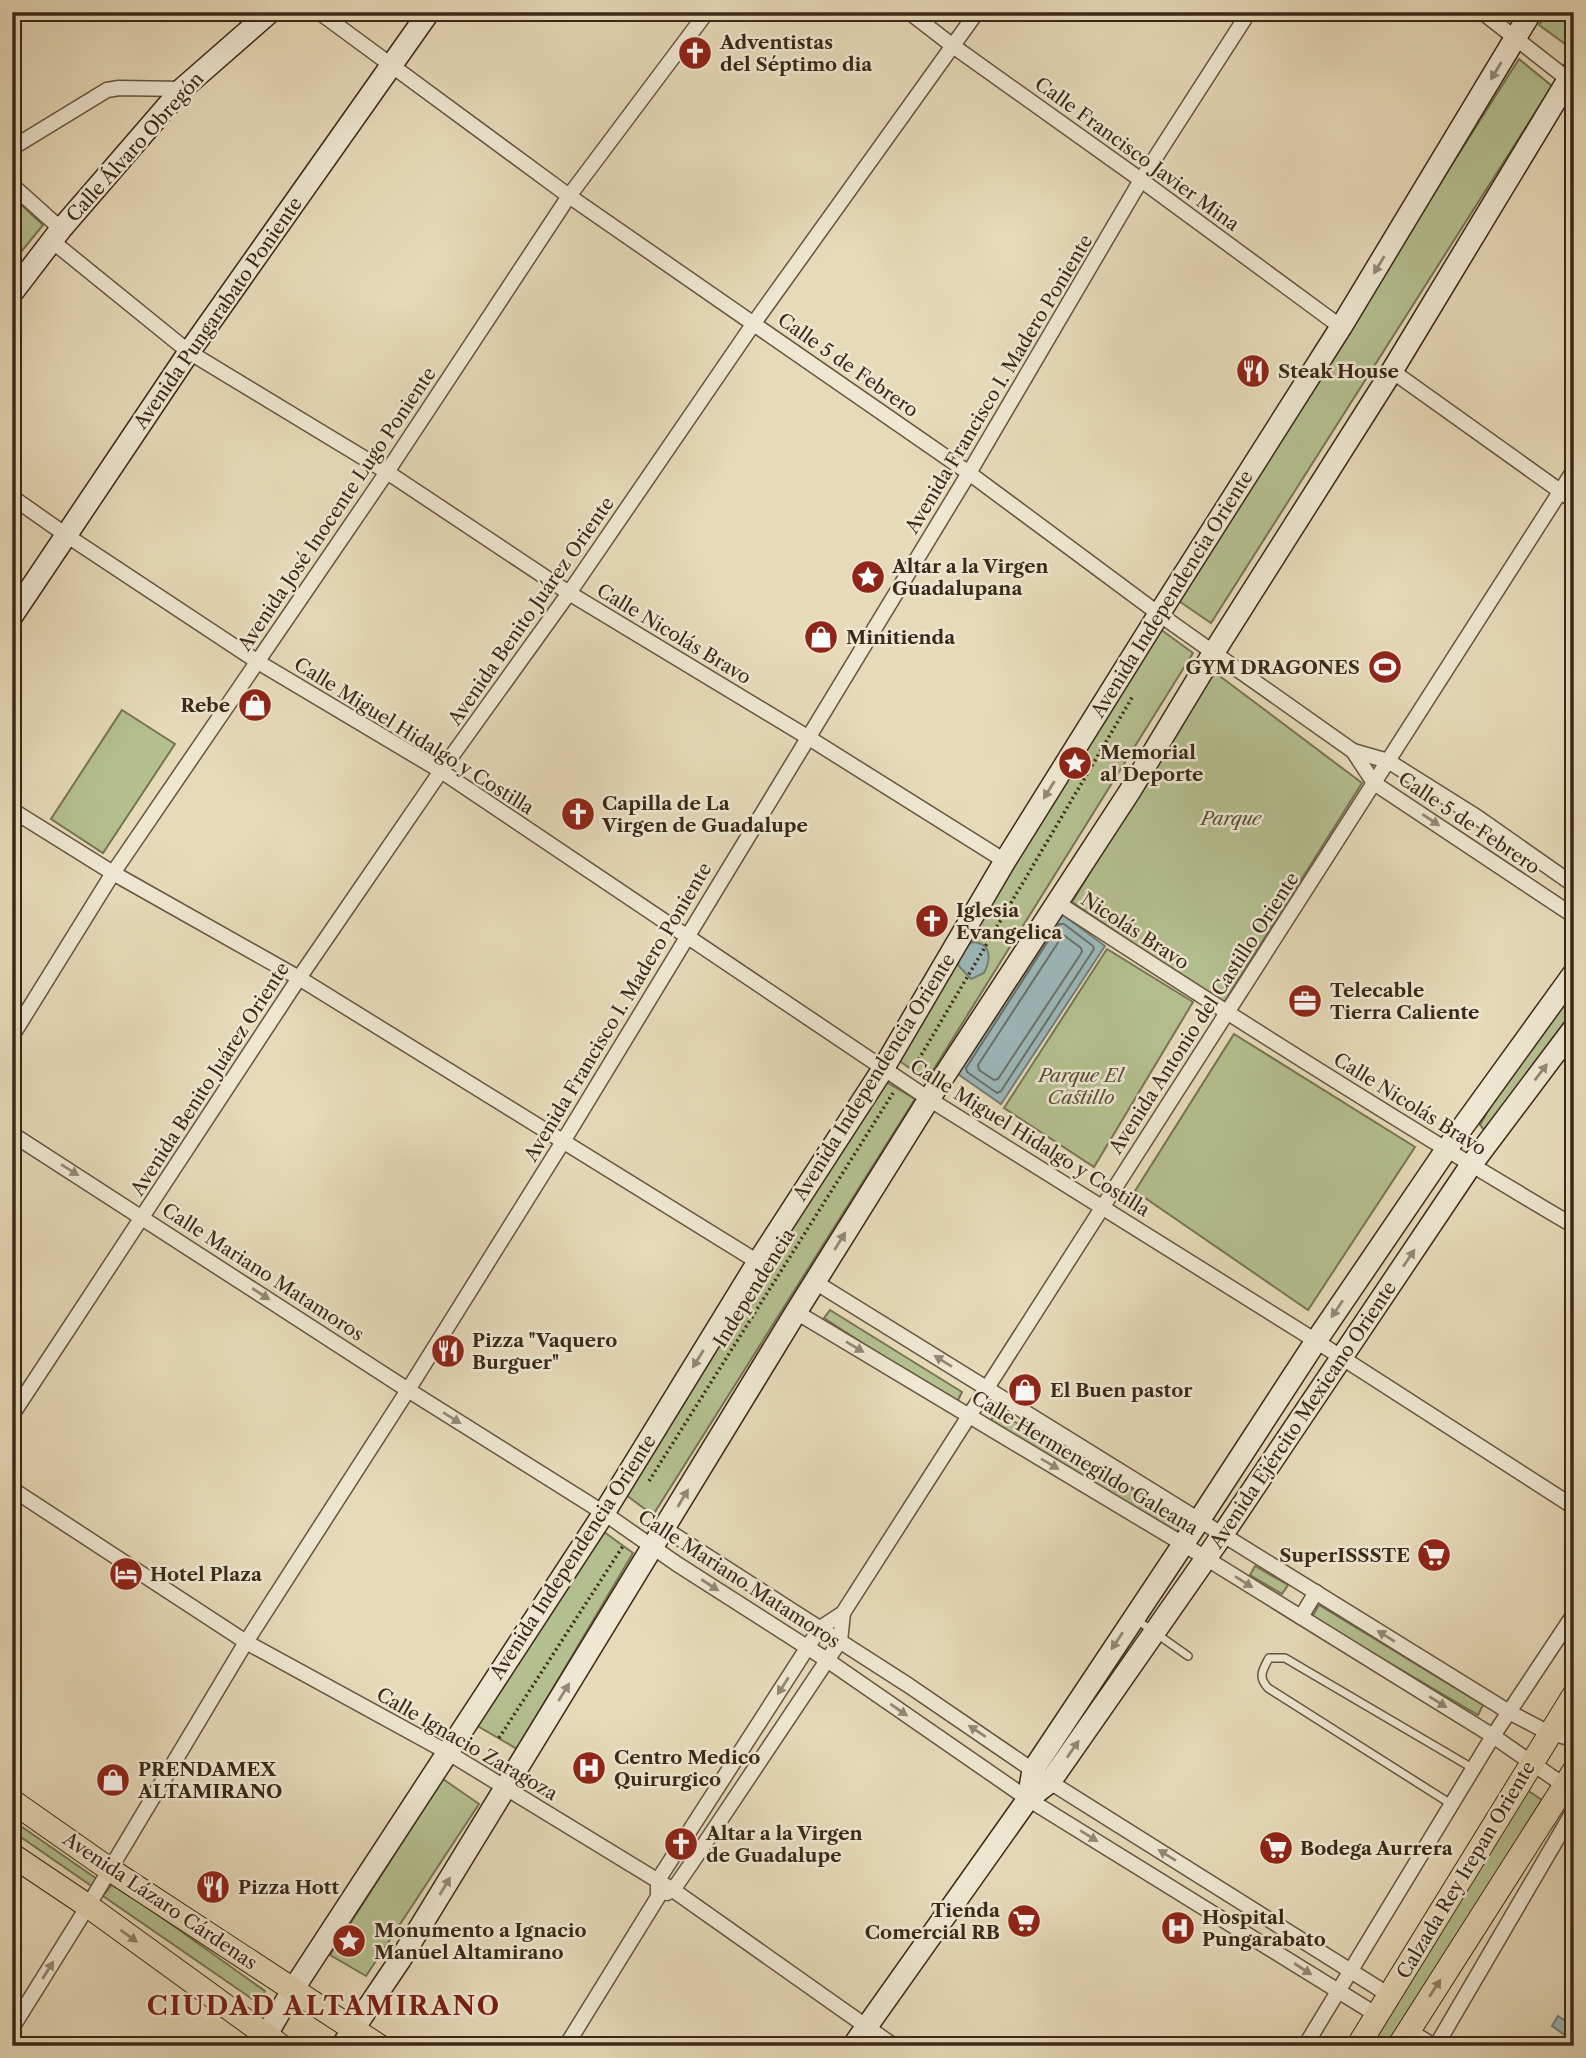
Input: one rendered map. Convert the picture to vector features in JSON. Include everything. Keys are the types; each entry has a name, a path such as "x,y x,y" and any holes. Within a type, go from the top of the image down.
{"main road":[{"name":"Calzada Rey Irepan Oriente","path":"1358,2046 1574,1695"},
{"name":"Calzada Rey Irepan Oriente","path":"1403,2038 1569,1779"},
{"name":"Avenida Lázaro Cárdenas","path":"12,1801 292,1990 347,2038 379,2046"},
{"path":"12,1855 88,1906 269,2043"}],"street":[{"name":"Calle Álvaro Obregón","path":"12,293 56,235 182,89 270,12"},
{"name":"Calle 5 de Febrero","path":"319,12 569,196 969,473 1159,614 1353,751 1388,761 1477,817 1574,885"},
{"name":"Avenida Pungarabato Poniente","path":"12,616 189,352 429,12"},
{"name":"Avenida José Inocente Lugo Poniente","path":"12,1036 113,873 387,472 569,196 707,12"},
{"name":"Calle Francisco Javier Mina","path":"909,12 1341,327"},
{"name":"Avenida Benito Juárez Oriente","path":"12,1415 299,978 441,771 569,593 754,323 977,12"},
{"name":"Avenida Francisco I. Madero Poniente","path":"12,2028 246,1642 564,1140 686,935 969,473 1141,180 1249,12"},
{"path":"347,2038 400,1960 929,1099 1130,791 1572,78 1514,40 1482,12"},
{"name":"Avenida Independencia Oriente","path":"269,2043 292,1990 604,1513 758,1262 883,1069 1005,861 1341,327 1531,12"},
{"path":"12,148 107,90 182,89"},
{"name":"Calle Nicolás Bravo","path":"12,185 56,235 189,352 387,472 569,593 809,738 1005,861"},
{"path":"1392,371 1574,500"},
{"name":"Avenida Antonio del Castillo Oriente","path":"658,1880 820,1628 843,1613 1574,470"},
{"name":"Calle Miguel Hidalgo y Costilla","path":"12,497 258,662 441,771 929,1099 1103,1206 1574,1507"},
{"name":"Calle 5 de Febrero","path":"1353,751 1374,783 1574,916"},
{"path":"12,810 113,873 299,978 758,1262"},
{"name":"Nicolás Bravo","path":"1058,903 1227,1013"},
{"name":"Avenida Ejército Mexicano Oriente","path":"853,2046 1028,1799 1083,1692 1200,1520 1315,1341 1446,1150 1574,973"},
{"name":"Calle Nicolás Bravo","path":"1227,1013 1471,1166 1574,1226"},
{"name":"Avenida Ejército Mexicano Oriente","path":"1042,1776 1103,1707 1471,1166 1574,1028"},
{"name":"Calle Mariano Matamoros","path":"12,1134 604,1513 827,1660 1028,1799 1337,1991 1383,2005"},
{"name":"Calle Hermenegildo Galeana","path":"815,1282 1509,1712 1549,1733 1574,1740"},
{"name":"Calle Hermenegildo Galeana","path":"796,1312 1183,1544 1531,1763 1569,1779"},
{"name":"Calle Ignacio Zaragoza","path":"12,1489 246,1642 447,1752 658,1880 894,2046"},
{"name":"Calle Mariano Matamoros","path":"665,1529 840,1641 1042,1776 1349,1970 1383,2005"},
{"path":"1301,1617 1316,1592"},
{"name":"Avenida Antonio del Castillo Oriente","path":"673,1890 840,1641 843,1613"},
{"path":"1305,2046 1493,1737 1574,1614"},
{"path":"1083,1692 1103,1707"},
{"path":"724,1776 741,1789"},
{"path":"1403,2038 1435,2046 1574,1810"},
{"path":"1186,1897 1202,1877"},
{"path":"566,2046 658,1897 658,1880"},
{"path":"658,1897 673,1890"}],"lane":[{"path":"1133,1617 1188,1656"},
{"path":"1451,1805 1268,1688 1262,1681 1261,1673 1269,1658 1285,1658 1474,1769"}],"path":[{"path":"912,1071 1135,694"},
{"name":"Independencia","path":"642,1492 897,1088"},
{"path":"499,1738 623,1546"}],"green space":[{"path":"1547,12 1574,12 1574,38 1568,46 1539,25"},
{"path":"1519,59 1552,86 1211,623 1176,599"},
{"path":"12,196 43,225 12,263"},
{"path":"1156,626 1193,653 927,1080 895,1058"},
{"name":"Parque","path":"1213,671 1362,783 1223,1004 1072,902"},
{"path":"122,710 175,744 103,853 51,819"},
{"name":"Parque El Castillo","path":"1107,949 1193,1002 1094,1167 1004,1108"},
{"path":"1574,980 1574,1018 1485,1131 1480,1125 1506,1079"},
{"path":"1234,1034 1415,1147 1308,1310 1135,1191"},
{"path":"883,1080 915,1099 653,1515 622,1492"},
{"path":"830,1310 962,1392 956,1404 824,1318"},
{"path":"996,1411 1185,1520 1177,1532 989,1424"},
{"path":"600,1529 633,1553 517,1749 474,1724"},
{"path":"1255,1566 1288,1585 1282,1594 1250,1575"},
{"path":"1319,1605 1483,1705 1478,1715 1312,1617"},
{"path":"443,1779 479,1804 366,1976 330,1955"},
{"path":"1527,1790 1542,1800 1388,2046 1371,2046"},
{"path":"12,1820 97,1879 93,1887 12,1831"},
{"path":"113,1883 265,1991 258,2003 103,1896"}],"water":[{"path":"1059,912 1105,946 1001,1104 955,1072"},
{"path":"973,942 984,945 989,958 984,973 971,979 958,965 963,952"},
{"path":"1558,2016 1574,2026 1573,2041 1552,2026"}],"place":[{"name":"Adventistas del Séptimo dia","path":"695,53"},
{"name":"Steak House","path":"1253,371"},
{"name":"Altar a la Virgen Guadalupana","path":"868,577"},
{"name":"Minitienda","path":"821,637"},
{"name":"GYM DRAGONES","path":"1385,667"},
{"name":"Rebe","path":"255,705"},
{"name":"Memorial al Deporte","path":"1075,763"},
{"name":"Capilla de La Virgen de Guadalupe","path":"578,814"},
{"name":"Iglesia Evangelica","path":"932,921"},
{"name":"Telecable Tierra Caliente","path":"1305,1001"},
{"name":"Pizza \"Vaquero Burguer\"","path":"448,1351"},
{"name":"El Buen pastor","path":"1025,1390"},
{"name":"SuperISSSTE","path":"1434,1555"},
{"name":"Hotel Plaza","path":"126,1574"},
{"name":"Centro Medico Quirurgico","path":"589,1768"},
{"name":"PRENDAMEX ALTAMIRANO","path":"113,1780"},
{"name":"Altar a la Virgen de Guadalupe","path":"681,1844"},
{"name":"Bodega Aurrera","path":"1276,1848"},
{"name":"Pizza Hott","path":"213,1887"},
{"name":"Tienda Comercial RB","path":"1024,1921"},
{"name":"Hospital Pungarabato","path":"1178,1928"},
{"name":"Monumento a Ignacio Manuel Altamirano","path":"349,1941"}],"district":[{"name":"CIUDAD ALTAMIRANO","path":"324,2006"}]}
